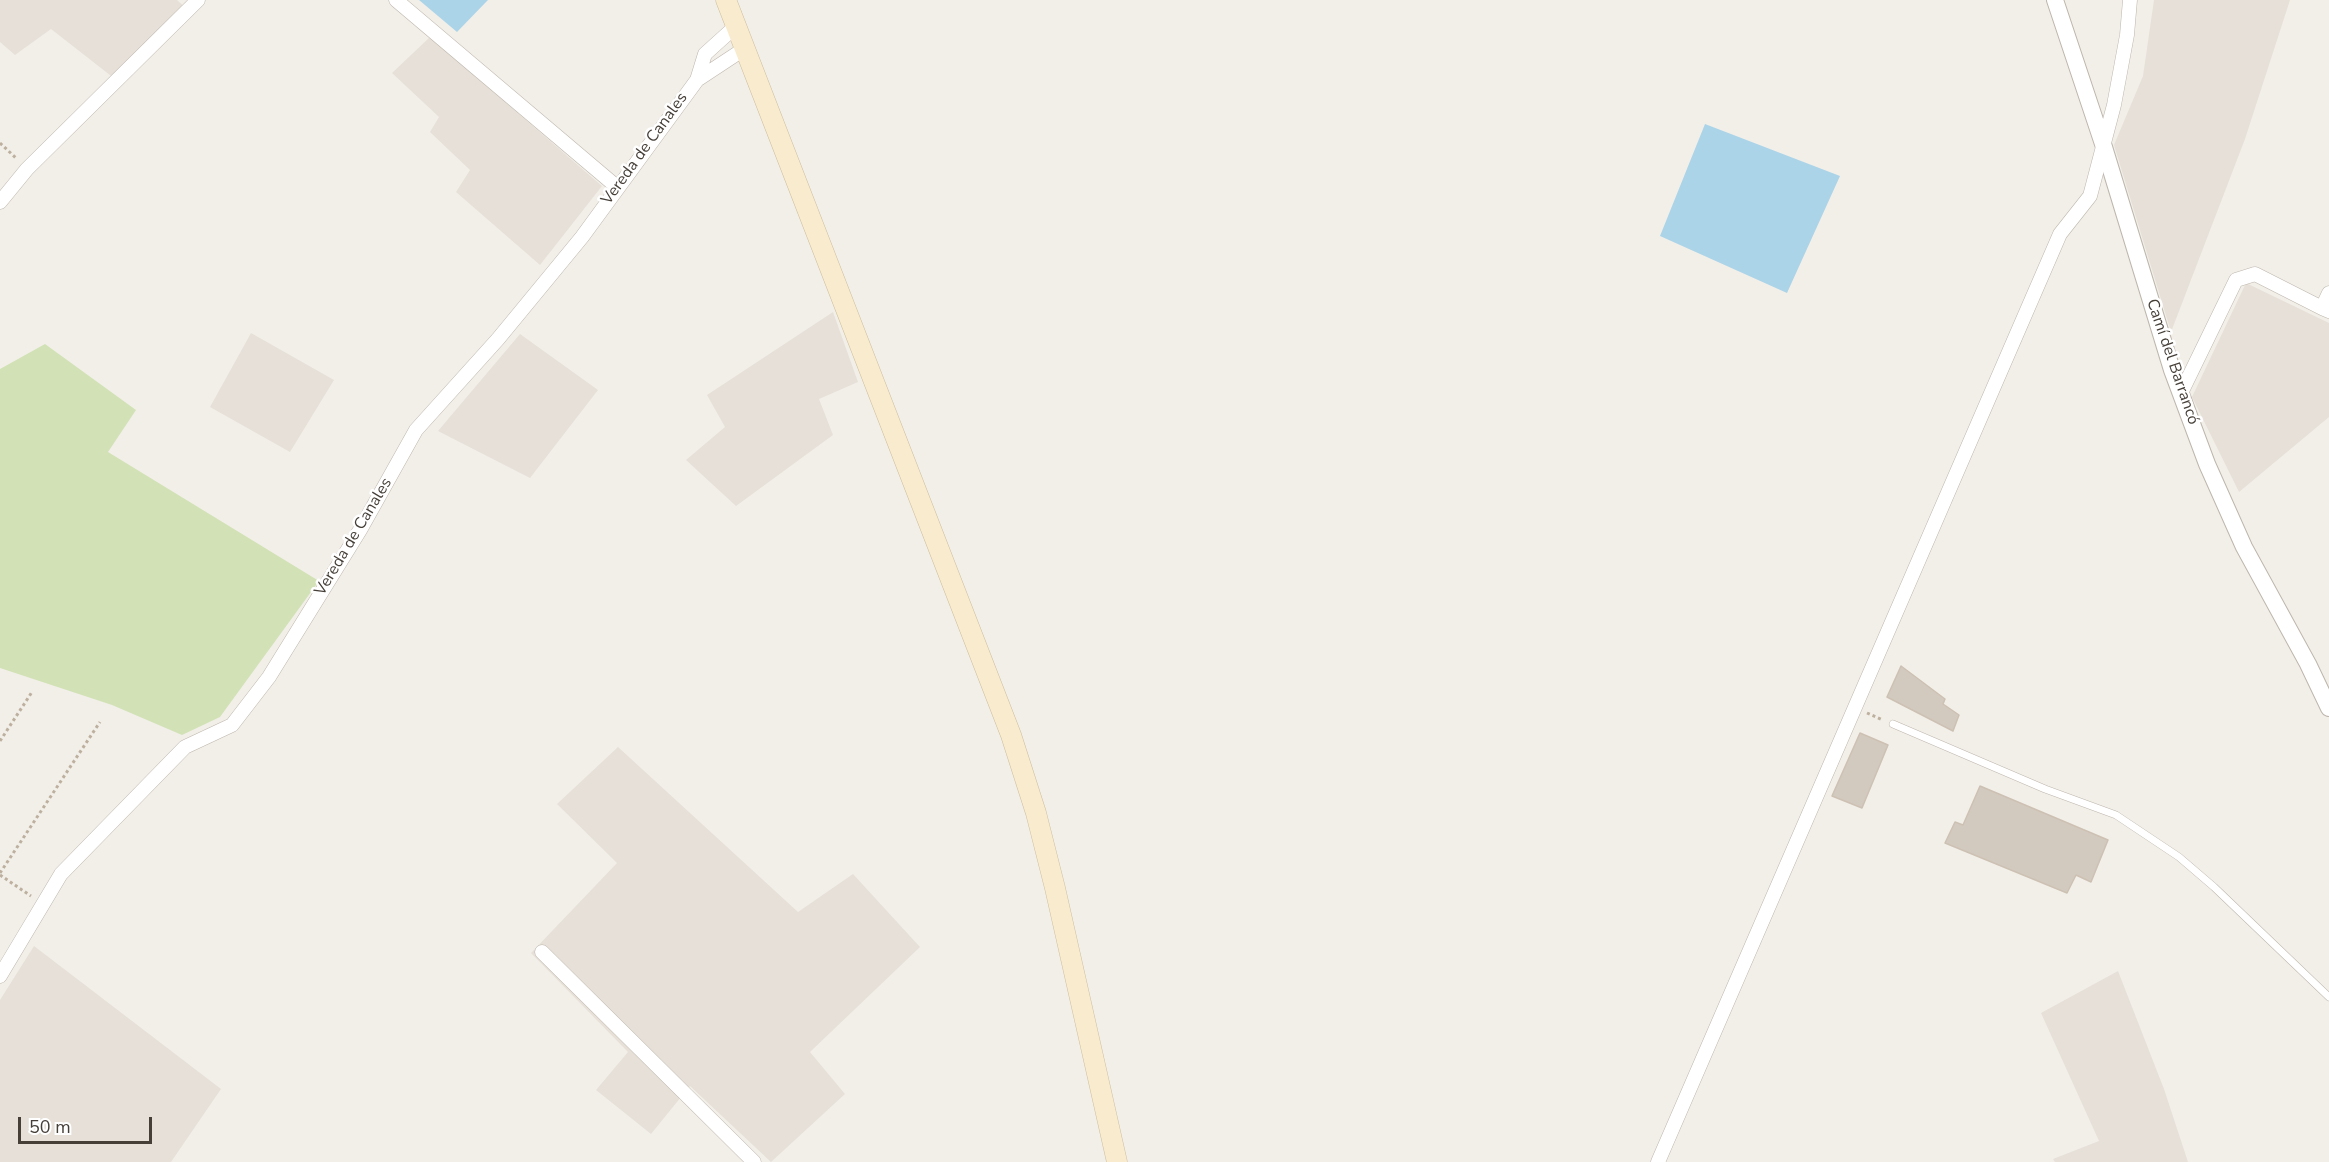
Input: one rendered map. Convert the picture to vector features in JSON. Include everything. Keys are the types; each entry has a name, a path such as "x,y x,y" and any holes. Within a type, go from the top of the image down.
{"main road":[{"path":"726,0 1011,735 1036,813 1068,941 1117,1162"}],"street":[{"path":"0,202 27,169 198,0"},
{"path":"396,0 617,187"},
{"name":"Camí del Barrancó","path":"2055,0 2104,147 2131,241 2207,464 2244,547 2308,664 2329,708"},
{"path":"1658,1162 2060,234 2090,196 2104,147 2127,35 2130,0"},
{"name":"Vereda de Canales","path":"0,976 61,874 185,747 232,725 269,677 360,530 416,430 568,254 697,80 705,54 736,26"},
{"name":"Vereda de Canales","path":"697,80 744,49"},
{"path":"2181,393 2236,280 2256,274 2326,309 2329,293"},
{"path":"542,952 754,1162"}],"lane":[{"path":"1893,724 2035,785 2116,815 2179,857 2214,887 2329,997"}],"path":[{"path":"0,143 27,169"},
{"path":"0,741 32,692"},
{"path":"1855,708 1893,724"},
{"path":"43,904 0,874 100,722"}],"shaded area":[{"path":"0,0 177,0 189,11 115,79 51,29 15,55 0,42"},
{"path":"2154,0 2290,0 2245,139 2171,332 2114,145 2143,76"},
{"path":"430,37 602,186 540,265 456,192 470,170 430,132 439,117 392,73"},
{"path":"2246,283 2329,323 2329,417 2239,492 2192,397"},
{"path":"833,312 858,382 819,399 833,435 736,506 686,460 725,427 707,395"},
{"path":"251,333 334,380 290,452 210,407"},
{"path":"520,334 598,390 530,478 438,431"},
{"path":"618,747 798,912 853,874 920,947 810,1052 845,1094 771,1162 690,1086 651,1134 596,1090 628,1052 531,953 617,863 557,804"},
{"path":"34,946 221,1089 171,1162 0,1162 0,1000"},
{"path":"2118,971 2164,1089 2188,1162 2055,1162 2053,1159 2099,1141 2041,1013"}],"green space":[{"path":"45,344 136,410 108,452 319,581 220,717 182,735 112,705 0,668 0,369"}],"water":[{"path":"419,0 488,0 457,32"},
{"path":"1705,124 1840,176 1787,293 1660,236"}],"building":[{"path":"1901,666 1945,699 1943,704 1959,715 1953,731 1887,697"},
{"path":"1860,733 1888,745 1862,808 1832,796"},
{"path":"1980,786 2108,840 2091,882 2076,875 2067,893 1945,843 1955,822 1963,825"}]}
